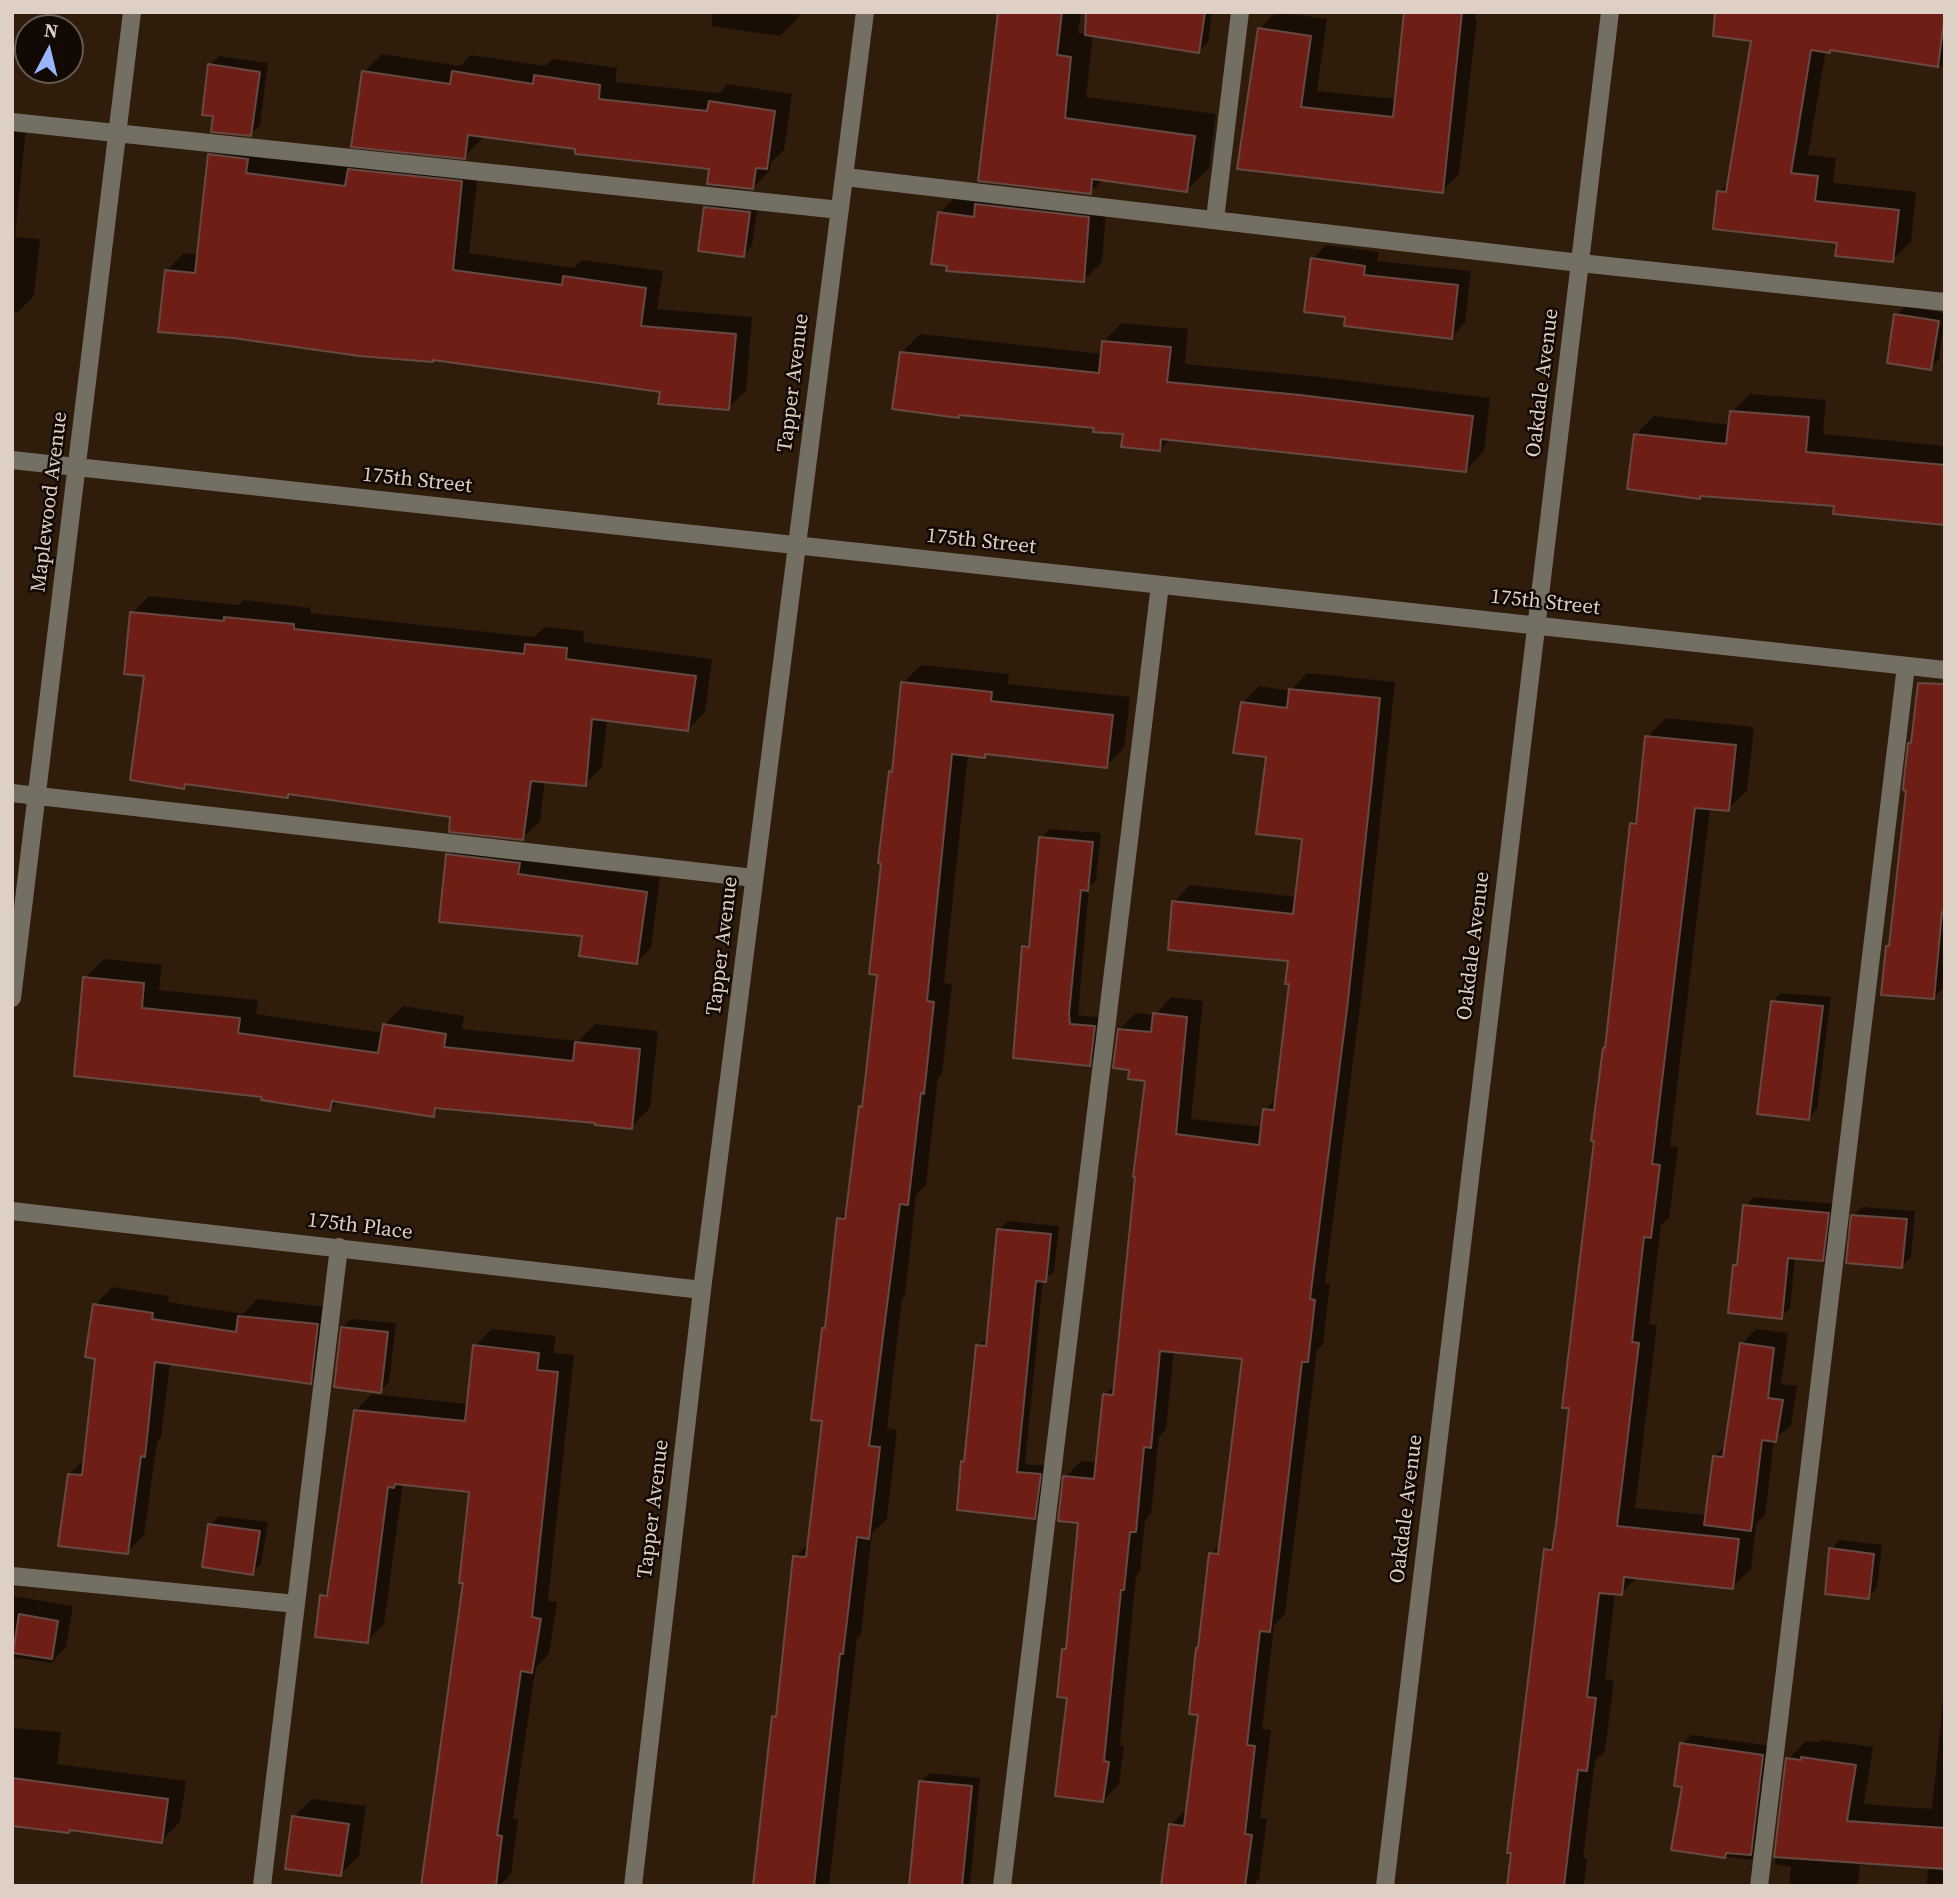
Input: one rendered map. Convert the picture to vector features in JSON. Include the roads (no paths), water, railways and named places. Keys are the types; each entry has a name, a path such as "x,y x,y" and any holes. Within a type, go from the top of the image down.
{"street":[{"name":"Maplewood Avenue","path":"12,998 132,12"},
{"name":"Tapper Avenue","path":"633,1886 702,1290 864,12"},
{"path":"1215,219 1240,12"},
{"name":"Oakdale Avenue","path":"1385,1886 1611,12"},
{"path":"12,122 840,210"},
{"path":"845,177 1580,263 1945,302"},
{"name":"175th Street","path":"12,460 1945,670"},
{"path":"1002,1886 1160,585"},
{"path":"1759,1886 1906,666"},
{"path":"12,793 754,878"},
{"name":"175th Place","path":"12,1211 702,1290"},
{"path":"262,1886 339,1247"},
{"path":"12,1576 296,1604"}]}
